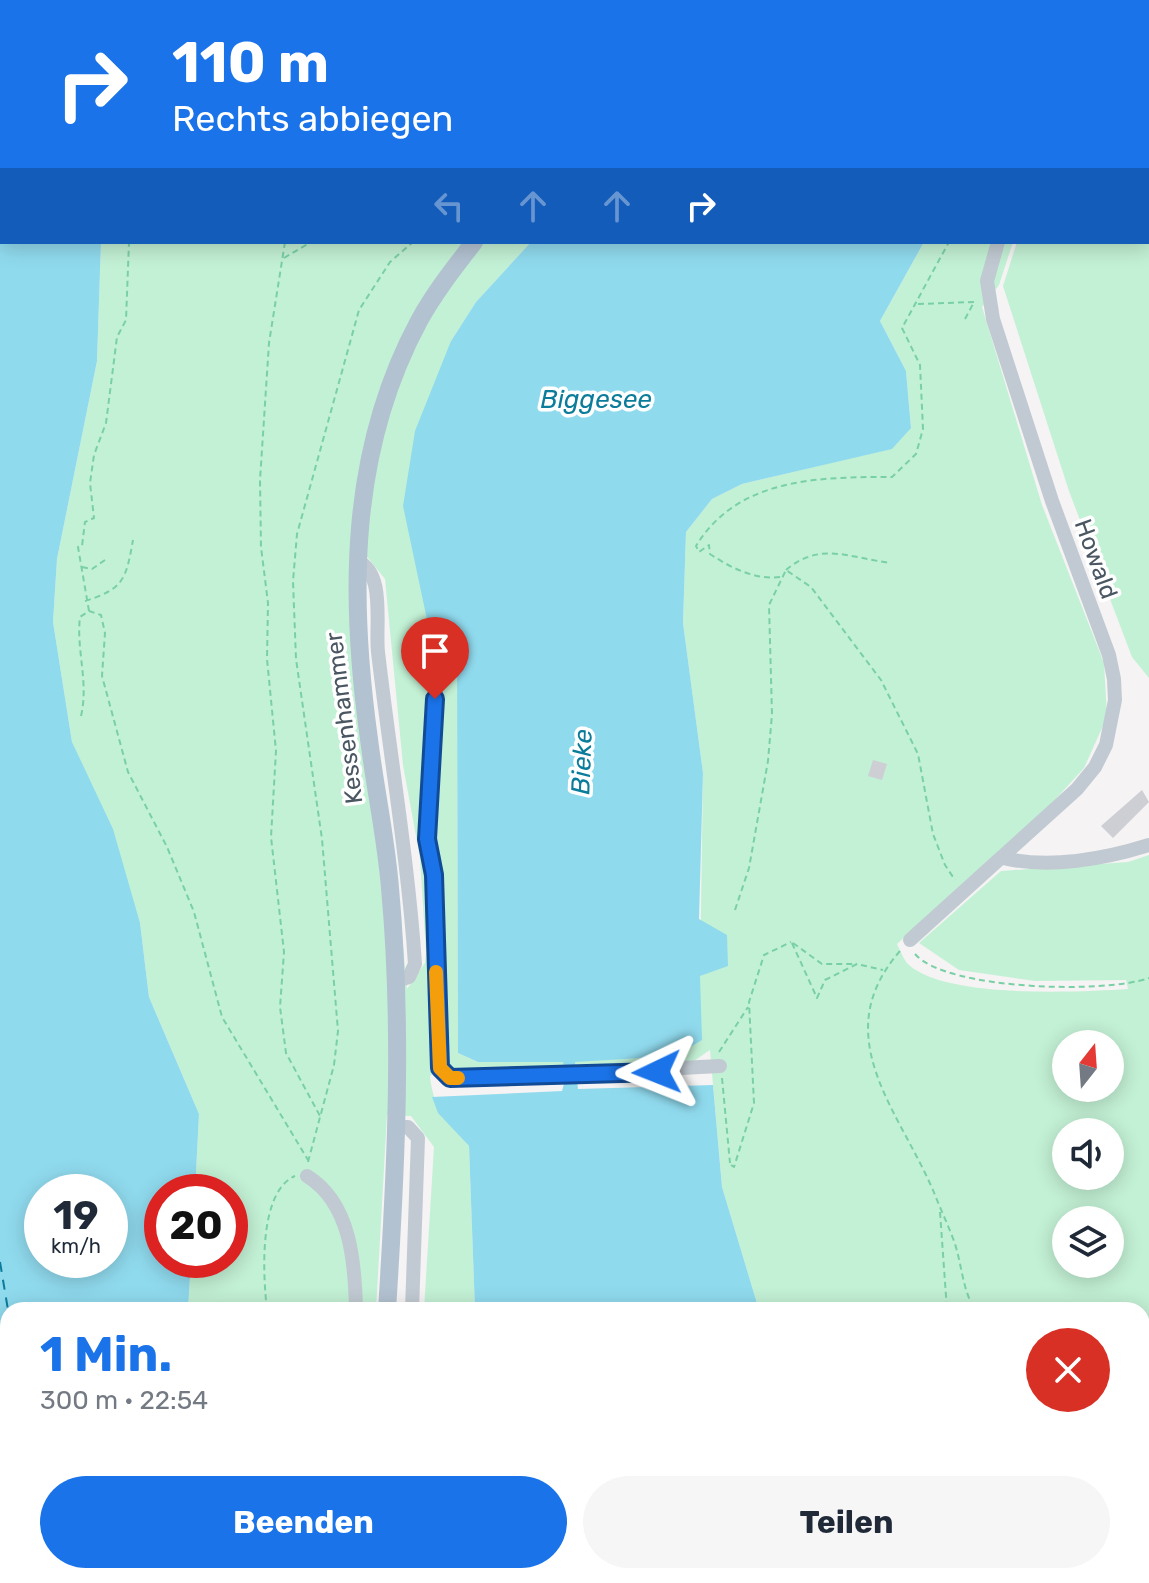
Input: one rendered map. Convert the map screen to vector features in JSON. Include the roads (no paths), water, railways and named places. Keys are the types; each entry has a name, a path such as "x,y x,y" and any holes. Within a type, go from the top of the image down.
{"main road":[{"name":"Kessenhammer","path":"387,1302 398,1127 396,981 390,886 356,618 357,561 366,466 389,389 419,320 473,244"}],"street":[{"name":"Howald","path":"910,940 965,894 1095,767 1106,745 1115,700 1109,655 981,299 997,244"},
{"path":"357,561 365,564 375,578 378,656 404,844 415,964 409,977 396,981"},
{"path":"437,673 427,839 434,875 440,1068 450,1078 720,1066"},
{"path":"404,844 427,839"},
{"path":"1003,858 1024,863 1108,857 1149,845"},
{"path":"398,1127 408,1127 418,1138 412,1302"},
{"path":"308,1168 325,1188 346,1229 355,1302"}],"water":[{"path":"0,244 101,244 97,361 57,559 53,622 72,742 113,829 140,923 149,997 199,1114 196,1174 144,1174 144,1278 190,1278 188,1302 0,1302"},
{"name":"Biggesee","path":"529,244 923,244 880,321 906,371 911,428 892,449 742,484 712,499 686,532 683,623 703,773 699,919 727,935 728,966 700,976 702,1040 675,1056 575,1062 578,1089 713,1085 722,1187 757,1302 475,1302 469,1146 438,1113 432,1097 562,1091 565,1080 563,1062 478,1062 458,1053 457,666 437,667 403,506 415,431 451,341 476,302"}],"water label":[{"name":"Bieke","path":"582,762"}]}
